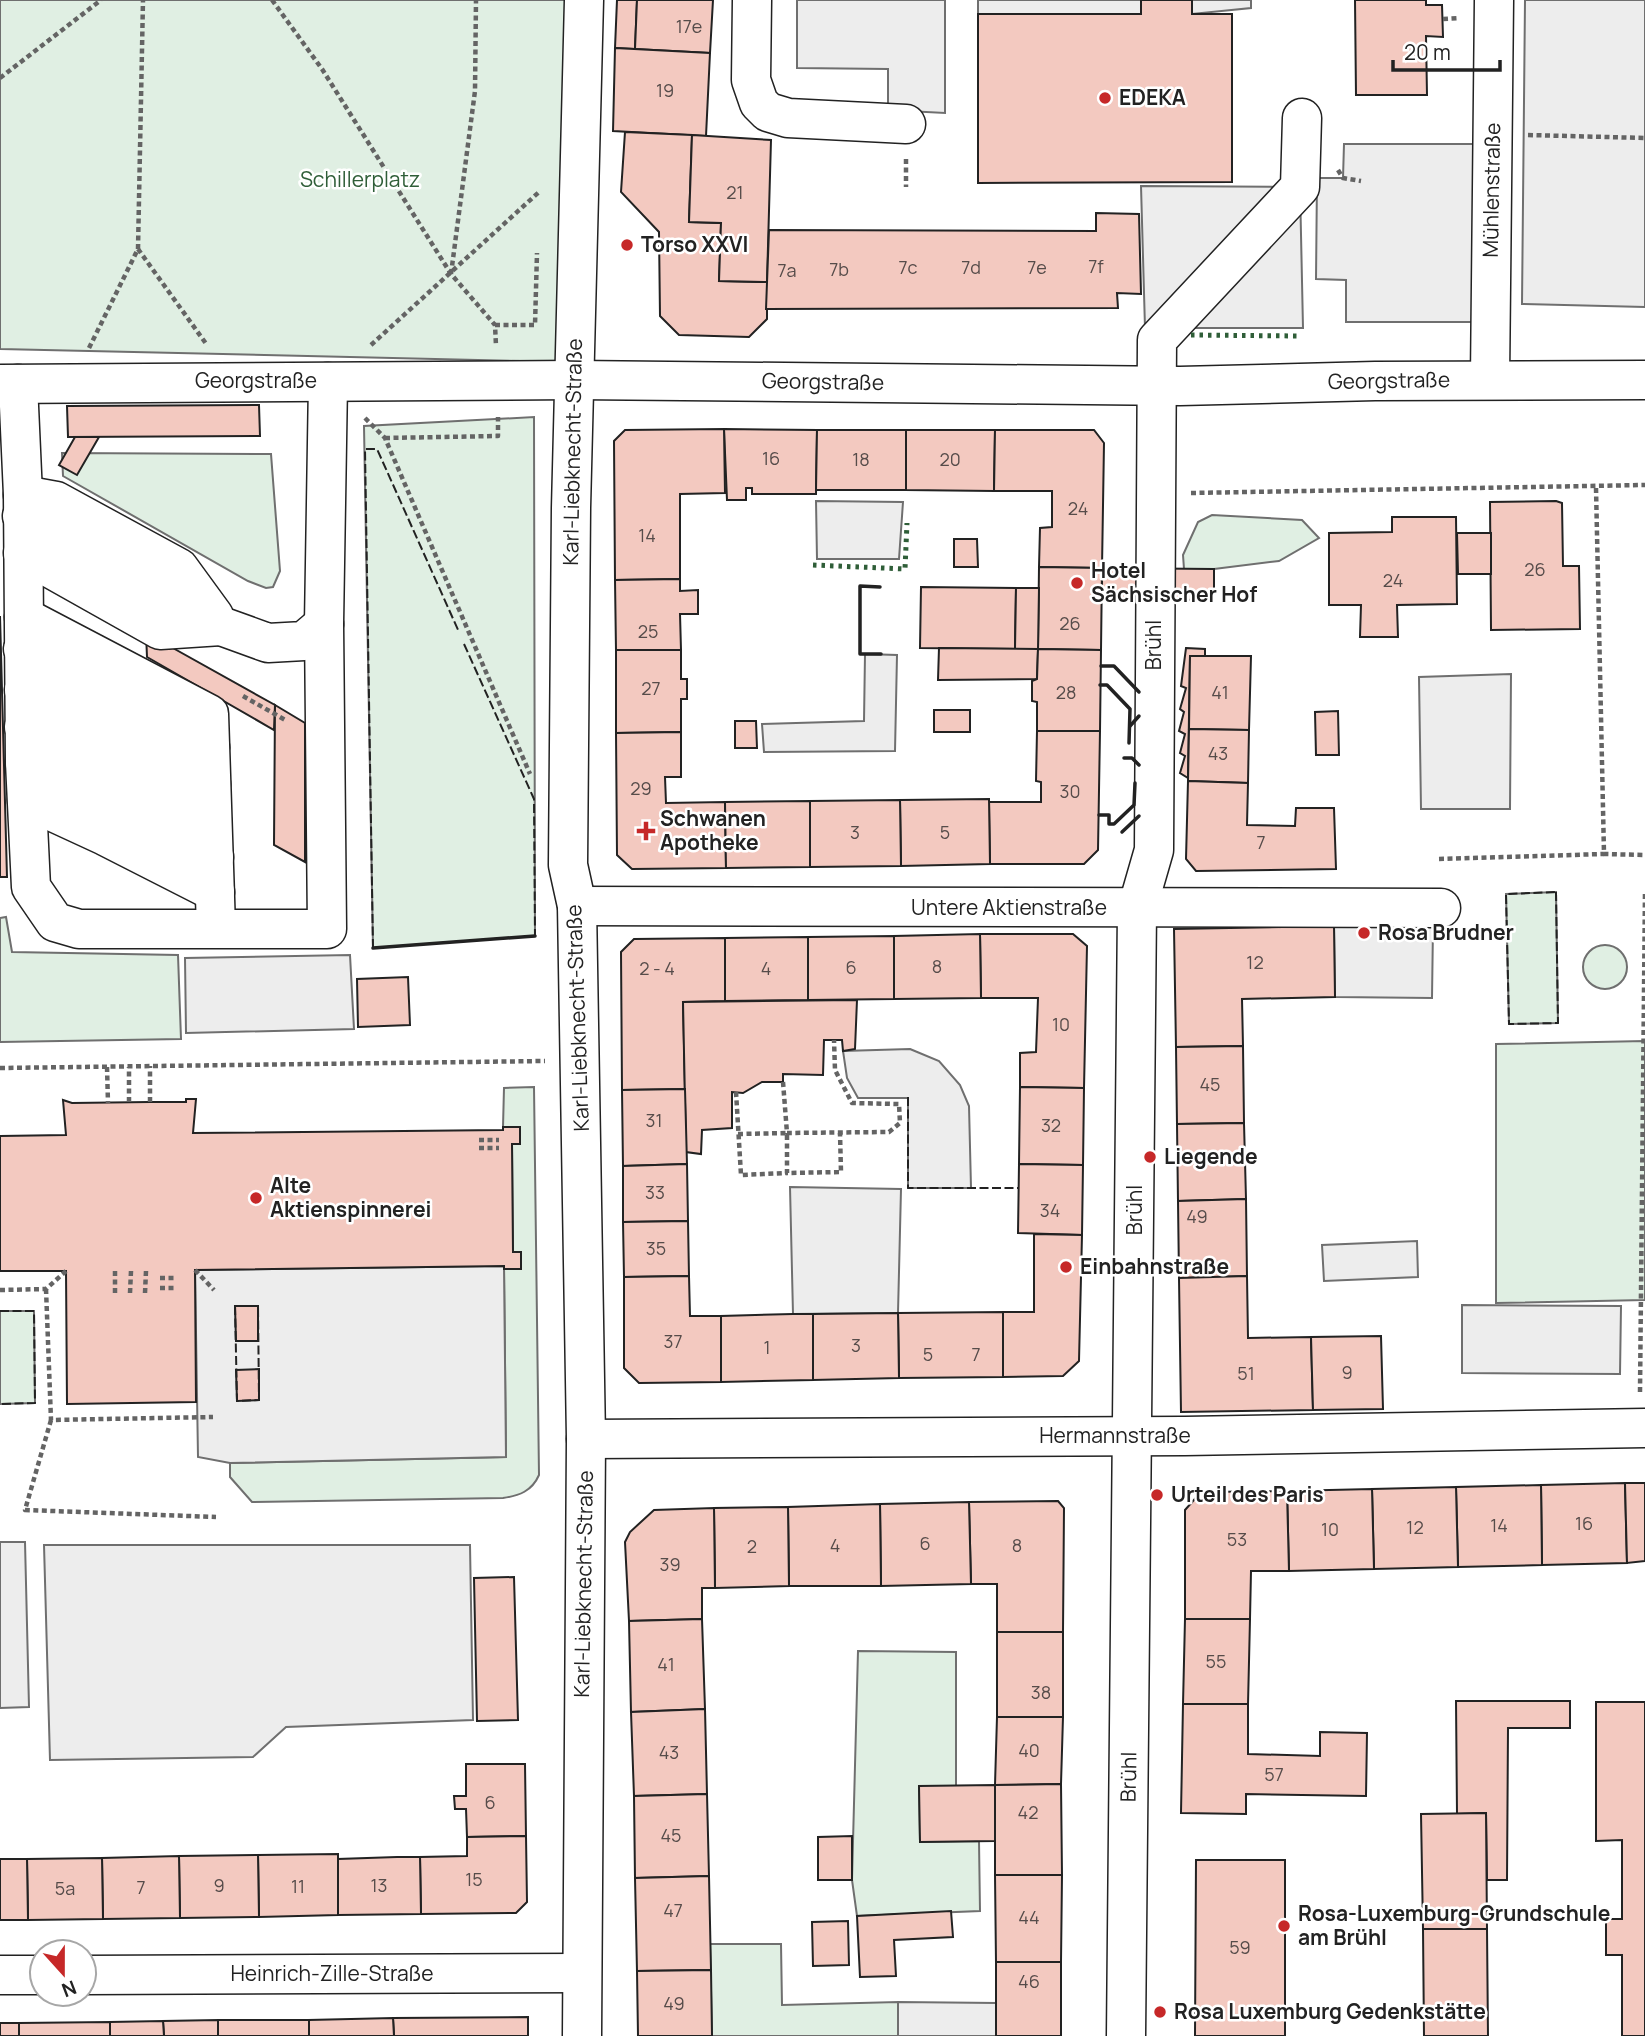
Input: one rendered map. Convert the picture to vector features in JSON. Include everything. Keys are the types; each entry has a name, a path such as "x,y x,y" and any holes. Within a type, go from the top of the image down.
{"street":[{"name":"Karl-Liebknecht-Straße","path":"582,2036 586,1439 577,906 568,865 571,508 583,0"},
{"path":"751,0 751,80 754,94 768,112 788,118 906,124"},
{"name":"Mühlenstraße","path":"1490,379 1494,0"},
{"name":"Brühl","path":"1126,2036 1137,909 1154,850 1157,340 1300,187 1302,118"},
{"name":"Georgstraße","path":"9,384 575,380 1157,386 1490,379 1645,380"},
{"path":"25,726 213,857 327,929 324,624 328,382"},
{"path":"9,384 23,505 25,726 31,887 55,922 79,929 126,932 213,857"},
{"path":"23,505 56,501 179,568 221,626"},
{"path":"23,553 160,629 221,626 268,643 304,641 324,624"},
{"path":"24,633 209,714 213,857"},
{"path":"25,726 102,726 213,857"},
{"path":"27,800 105,836 213,857"},
{"name":"Untere Aktienstraße","path":"577,906 1441,908"},
{"name":"Hermannstraße","path":"586,1439 1133,1436 1642,1428"},
{"name":"Heinrich-Zille-Straße","path":"98,1975 581,1973"},
{"path":"0,1975 28,1975"}],"path":[{"path":"0,78 101,0"},
{"path":"71,383 138,249 143,0"},
{"path":"272,0 322,69 451,275 495,325 498,436 385,438"},
{"path":"451,275 475,91 476,0"},
{"path":"1492,132 1645,138"},
{"path":"538,205 539,178"},
{"path":"531,777 385,438 328,382 451,275 539,192"},
{"path":"495,325 535,326 537,246"},
{"path":"138,249 233,381"},
{"path":"1154,494 1596,488 1645,485"},
{"path":"1596,488 1604,854"},
{"path":"1439,859 1645,855"},
{"path":"1642,1428 1645,892"},
{"path":"738,1134 889,1132 900,1123 899,1104 852,1103 835,1070 834,1040"},
{"path":"0,1068 528,1061"},
{"path":"150,1066 150,1102"},
{"path":"107,1067 108,1103"},
{"path":"129,1067 129,1102"},
{"path":"783,1082 787,1173"},
{"path":"736,1092 741,1175 841,1172 840,1133"},
{"path":"479,1140 499,1140"},
{"path":"195,1269 215,1290"},
{"path":"0,1290 46,1289 66,1271"},
{"path":"115,1271 115,1293"},
{"path":"160,1278 177,1278"},
{"path":"46,1289 51,1420 25,1510 216,1517"},
{"path":"51,1420 213,1417"}],"green space":[{"name":"Schillerplatz","path":"0,0 574,0 568,362 0,349"},
{"path":"534,417 535,936 373,948 364,426"},
{"path":"62,453 271,454 280,571 273,587 266,588 248,581 63,476"},
{"path":"1212,515 1302,520 1319,538 1279,561 1214,569 1184,569 1183,555 1198,522"},
{"path":"1556,892 1558,1023 1509,1024 1506,894"},
{"path":"6,917 12,952 178,955 181,1039 0,1042 0,918"},
{"path":"1605,945 1620,952 1627,967 1620,982 1605,989 1590,982 1583,967 1590,952"},
{"path":"1645,1041 1645,1300 1496,1303 1496,1044"},
{"path":"534,1087 539,1475 533,1485 524,1492 503,1498 252,1502 230,1477 230,1463 506,1457 504,1269 513,1252 512,1144 520,1144 519,1127 503,1127 504,1088"},
{"path":"0,1311 34,1311 35,1403 0,1404"},
{"path":"858,1651 956,1652 956,1786 919,1787 920,1842 979,1841 980,1911 857,1916 852,1880"},
{"path":"710,1944 781,1944 782,2005 898,2002 898,2036 712,2036"}],"shaded area":[{"path":"797,0 945,0 945,113 888,110 888,69 797,68"},
{"path":"978,0 1141,0 1141,14 978,14"},
{"path":"1192,0 1251,0 1251,8 1192,14"},
{"path":"1525,0 1645,0 1645,307 1522,304"},
{"path":"1344,144 1493,144 1491,322 1346,322 1346,280 1316,279 1317,178 1343,178"},
{"path":"1141,186 1300,187 1303,328 1145,328"},
{"path":"816,501 903,502 899,559 817,559"},
{"path":"865,654 897,655 895,751 764,752 762,724 864,721"},
{"path":"1511,674 1510,809 1421,809 1419,677"},
{"path":"1334,926 1433,926 1432,998 1335,997"},
{"path":"350,955 354,1029 186,1033 185,958"},
{"path":"910,1049 939,1061 960,1085 969,1106 971,1188 908,1188 908,1098 858,1098 847,1078 843,1051"},
{"path":"790,1187 901,1189 898,1313 793,1314"},
{"path":"1417,1241 1418,1277 1324,1281 1322,1245"},
{"path":"504,1266 506,1457 230,1463 198,1457 195,1270"},
{"path":"1462,1305 1621,1306 1620,1374 1462,1373"},
{"path":"0,1542 25,1542 29,1707 0,1708"},
{"path":"44,1545 470,1545 473,1720 286,1727 253,1757 50,1760"},
{"path":"898,2002 997,2003 996,2036 898,2036"}],"building":[{"path":"617,0 637,0 635,49 615,48"},
{"path":"637,0 713,0 710,53 635,49"},
{"name":"EDEKA","path":"1141,0 1192,0 1192,14 1232,14 1232,182 978,183 978,14 1141,14"},
{"path":"1355,0 1426,0 1426,5 1442,5 1443,37 1426,36 1427,95 1356,95"},
{"path":"615,48 710,53 706,136 613,131"},
{"path":"625,132 692,135 689,222 721,223 719,281 767,282 767,319 749,337 679,335 660,316 659,232 621,192"},
{"path":"692,135 771,140 767,282 719,281 721,223 689,222"},
{"path":"1096,213 1139,214 1141,294 1117,293 1118,308 766,309 769,230 1096,231"},
{"path":"259,405 260,436 68,437 67,406"},
{"path":"724,429 817,430 816,494 752,494 752,488 746,488 746,500 727,500"},
{"path":"724,429 725,493 680,494 680,579 615,580 614,441 625,430"},
{"path":"817,430 906,430 906,490 816,490"},
{"path":"906,430 995,430 994,491 906,490"},
{"path":"995,430 1094,430 1104,443 1102,568 1039,567 1040,528 1052,527 1052,491 994,491"},
{"path":"75,437 99,437 77,475 59,465"},
{"path":"1490,502 1562,503 1563,566 1579,566 1580,629 1491,630"},
{"path":"1392,517 1456,517 1457,604 1397,605 1398,637 1360,637 1361,605 1329,605 1329,533 1392,532"},
{"path":"1457,533 1491,533 1491,574 1458,574"},
{"path":"954,539 977,539 978,567 954,567"},
{"path":"1039,567 1102,568 1101,650 1038,649"},
{"path":"1102,568 1214,569 1214,600 1102,599"},
{"path":"680,579 680,591 698,590 698,614 680,614 681,650 616,650 615,580"},
{"path":"921,587 1016,588 1015,649 920,648"},
{"path":"1016,588 1039,588 1038,649 1015,649"},
{"path":"0,616 7,877 0,877"},
{"path":"146,633 275,705 274,730 147,657"},
{"path":"939,648 1038,649 1037,679 938,680"},
{"path":"1186,648 1205,649 1205,656 1190,656 1188,778 1180,773 1185,756 1180,753 1185,734 1179,731 1184,712 1180,709 1186,688 1181,686"},
{"path":"1038,649 1101,650 1100,731 1037,731 1037,702 1032,701 1032,681 1037,679"},
{"path":"616,650 681,650 681,679 687,679 687,699 681,699 681,732 616,733"},
{"path":"1190,656 1251,656 1249,730 1189,729"},
{"path":"275,705 305,723 305,862 274,845"},
{"path":"934,710 970,710 970,732 934,732"},
{"path":"1338,711 1339,755 1316,755 1315,712"},
{"path":"735,721 756,721 757,748 735,748"},
{"path":"1189,729 1249,730 1248,783 1188,781"},
{"path":"1037,731 1100,731 1098,850 1084,864 990,864 989,802 1041,802 1041,782 1036,781"},
{"path":"681,732 681,777 665,777 666,803 725,802 726,868 632,869 617,855 616,733"},
{"path":"1188,781 1248,783 1247,825 1295,826 1296,808 1334,808 1336,869 1196,871 1186,859"},
{"path":"989,799 990,864 901,866 900,800"},
{"path":"900,800 901,866 810,867 810,801"},
{"path":"810,801 810,867 726,868 725,802"},
{"path":"1334,926 1335,997 1242,999 1243,1046 1176,1047 1174,929"},
{"path":"980,934 1073,934 1087,946 1084,1088 1020,1087 1020,1053 1036,1052 1038,998 981,998"},
{"path":"980,934 981,998 894,999 894,936"},
{"path":"894,936 894,999 808,1000 808,937"},
{"path":"808,937 808,1000 725,1001 725,938"},
{"path":"725,938 725,1001 683,1002 685,1089 622,1090 621,952 634,939"},
{"path":"408,977 410,1025 358,1027 357,979"},
{"path":"857,1000 855,1049 843,1051 842,1040 824,1040 823,1075 783,1074 783,1082 762,1082 743,1093 732,1092 732,1128 702,1130 701,1154 686,1152 683,1002"},
{"path":"1243,1046 1244,1123 1177,1124 1176,1047"},
{"path":"1020,1087 1084,1088 1083,1165 1019,1164"},
{"path":"685,1089 687,1164 623,1166 622,1090"},
{"name":"Alte Aktienspinnerei","path":"186,1099 196,1099 193,1133 503,1130 503,1127 520,1127 520,1144 512,1144 513,1252 521,1252 521,1269 504,1269 504,1266 195,1270 196,1402 67,1404 66,1271 0,1271 0,1136 66,1135 63,1100 72,1103 186,1102"},
{"path":"1244,1123 1246,1199 1178,1201 1177,1124"},
{"path":"687,1164 688,1221 623,1222 623,1166"},
{"path":"1019,1164 1083,1165 1082,1235 1018,1233"},
{"path":"1246,1199 1247,1276 1179,1278 1178,1201"},
{"path":"688,1221 689,1276 624,1277 623,1222"},
{"path":"1034,1234 1082,1235 1079,1361 1063,1376 1003,1377 1003,1312 1034,1312"},
{"path":"689,1276 690,1316 721,1316 721,1382 639,1383 624,1368 624,1277"},
{"path":"1247,1276 1248,1338 1311,1337 1313,1410 1181,1412 1179,1278"},
{"path":"235,1306 258,1306 258,1341 236,1341"},
{"path":"1003,1312 1003,1377 899,1378 898,1313"},
{"path":"898,1313 899,1378 813,1380 813,1314"},
{"path":"813,1314 813,1380 721,1382 721,1316"},
{"path":"1381,1336 1383,1409 1313,1410 1311,1337"},
{"path":"259,1369 259,1400 237,1401 236,1370"},
{"path":"1625,1483 1627,1563 1542,1565 1541,1485"},
{"path":"1625,1483 1645,1483 1645,1561 1627,1563"},
{"path":"1541,1485 1542,1565 1458,1567 1456,1487"},
{"path":"1456,1487 1458,1567 1374,1569 1372,1489"},
{"path":"1372,1489 1374,1569 1289,1571 1287,1491"},
{"path":"1287,1491 1289,1571 1251,1571 1250,1619 1185,1619 1185,1510 1201,1492"},
{"path":"1058,1501 1064,1508 1063,1632 997,1632 997,1584 971,1584 969,1502"},
{"path":"969,1502 971,1584 881,1586 880,1504"},
{"path":"880,1504 881,1586 789,1586 788,1507"},
{"path":"788,1507 789,1586 715,1588 714,1508"},
{"path":"714,1508 715,1588 702,1588 702,1619 629,1621 625,1542 630,1532 654,1510"},
{"path":"514,1577 518,1720 477,1721 474,1578"},
{"path":"702,1619 705,1709 631,1712 629,1621"},
{"path":"1185,1619 1250,1619 1248,1704 1183,1704"},
{"path":"997,1632 1063,1632 1063,1717 997,1717"},
{"path":"1456,1701 1570,1701 1570,1728 1508,1728 1507,1880 1487,1880 1486,1813 1457,1814"},
{"path":"1596,1702 1645,1702 1645,2036 1622,2036 1622,1955 1606,1955 1606,1919 1622,1919 1622,1840 1596,1841"},
{"path":"1183,1704 1248,1704 1248,1754 1320,1756 1320,1732 1367,1733 1366,1796 1246,1794 1246,1814 1181,1813"},
{"path":"705,1709 707,1794 634,1796 631,1712"},
{"path":"997,1717 1063,1717 1061,1784 995,1785"},
{"path":"466,1764 525,1764 526,1836 467,1837 466,1809 455,1809 454,1796 466,1796"},
{"path":"1061,1784 1062,1875 995,1875 995,1785"},
{"path":"995,1785 995,1841 920,1842 919,1786"},
{"path":"707,1794 709,1876 635,1878 634,1796"},
{"path":"1486,1813 1487,1929 1423,1929 1421,1814"},
{"path":"526,1836 527,1902 516,1913 421,1914 420,1857 467,1856 467,1837"},
{"path":"852,1836 852,1880 818,1880 818,1837"},
{"path":"338,1854 338,1915 259,1917 258,1855"},
{"path":"258,1855 259,1917 180,1918 179,1856"},
{"path":"179,1856 180,1918 103,1919 102,1858"},
{"path":"420,1857 421,1914 338,1915 338,1859"},
{"path":"102,1858 103,1919 28,1920 27,1859"},
{"path":"0,1859 27,1859 28,1920 0,1920"},
{"path":"1196,1860 1285,1860 1285,2036 1195,2036"},
{"path":"995,1875 1062,1875 1061,1962 996,1962"},
{"path":"709,1876 711,1970 637,1971 635,1878"},
{"path":"951,1911 953,1937 894,1940 896,1976 860,1977 857,1916"},
{"path":"848,1921 849,1965 813,1966 812,1922"},
{"path":"1423,1929 1487,1929 1488,2036 1424,2036"},
{"path":"996,1962 1061,1962 1061,2036 996,2036"},
{"path":"711,1970 712,2036 638,2036 637,1971"},
{"path":"528,2017 528,2036 394,2036 393,2018"},
{"path":"393,2018 394,2036 309,2036 309,2020"},
{"path":"218,2020 218,2036 164,2036 163,2021"},
{"path":"218,2020 309,2020 309,2036 218,2036"},
{"path":"163,2021 164,2036 110,2036 110,2022"},
{"path":"110,2022 110,2036 19,2036 19,2023"},
{"path":"0,2023 19,2023 19,2036 0,2036"}],"hedge":[{"path":"1191,335 1298,336"},
{"path":"813,565 905,569 907,523"}],"fence":[{"path":"373,948 365,449 377,449 459,632"},
{"path":"464,644 534,799 535,936"},
{"path":"1556,892 1558,1023 1509,1024 1506,894 1556,892"},
{"path":"908,1097 908,1188 1019,1188"},
{"path":"235,1306 258,1306 259,1400 237,1401 235,1306"},
{"path":"0,1311 34,1311 35,1403 0,1404"}],"wall":[{"path":"880,587 860,586 860,654 881,654"},
{"path":"1101,666 1114,666 1139,692"},
{"path":"1100,685 1107,685 1130,709 1129,743"},
{"path":"1130,726 1139,716"},
{"path":"1124,758 1132,758 1139,765"},
{"path":"1099,815 1109,815 1109,824 1114,824 1134,805 1135,783"},
{"path":"1122,832 1139,816"},
{"path":"373,948 535,936"}],"place":[{"name":"EDEKA","path":"1105,98"},
{"name":"Torso XXVI","path":"627,245"},
{"name":"Hotel Sächsischer Hof","path":"1077,583"},
{"name":"Schwanen Apotheke","path":"646,831"},
{"name":"Rosa Brudner","path":"1364,933"},
{"name":"Liegende","path":"1150,1157"},
{"name":"Alte Aktienspinnerei","path":"256,1198"},
{"name":"Einbahnstraße","path":"1066,1267"},
{"name":"Urteil des Paris","path":"1157,1495"},
{"name":"Rosa-Luxemburg-Grundschule am Brühl","path":"1284,1926"},
{"name":"Rosa Luxemburg Gedenkstätte","path":"1160,2012"}]}
